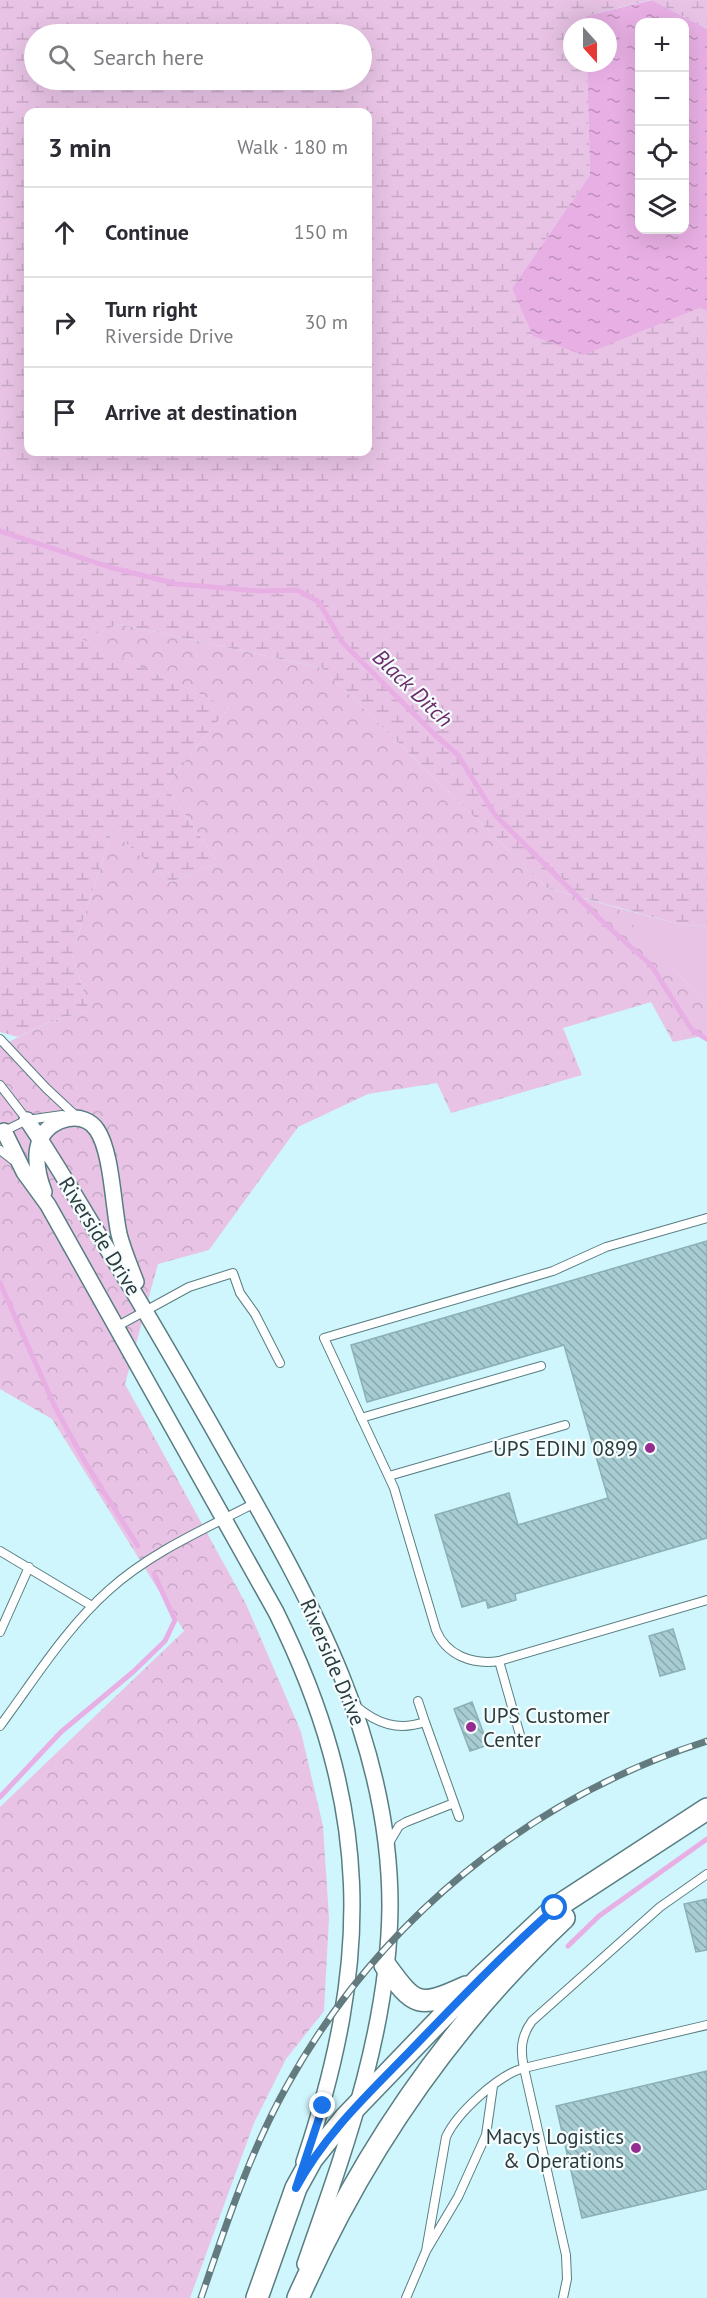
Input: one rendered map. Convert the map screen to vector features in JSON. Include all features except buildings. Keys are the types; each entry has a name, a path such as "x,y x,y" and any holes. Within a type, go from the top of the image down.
{"main road":[{"path":"296,2188 321,2146 357,2105 477,1982 555,1908 707,1809"},
{"path":"298,2298 370,2158 402,2105 444,2049 477,2008 544,1938 627,1861"},
{"path":"385,1965 406,1993 421,2001 439,1998 477,1982"},
{"name":"Riverside Drive","path":"258,2298 296,2188"}],"street":[{"path":"48,1205 37,1170 40,1139 49,1127 57,1122 78,1118 92,1123 101,1137 119,1234 147,1310"},
{"name":"Riverside Drive","path":"27,1120 147,1310 315,1614 354,1705 373,1775 386,1850 390,1907 385,1965 374,2039 357,2105 293,2298"},
{"name":"Riverside Drive","path":"1,1129 24,1172 48,1205 276,1612 314,1696 339,1783 348,1839 353,1916 348,1993 325,2098 296,2188"}],"lane":[{"path":"0,1039 78,1118"},
{"path":"0,1085 27,1120"},
{"path":"1,1129 27,1120 55,1116 78,1118"},
{"path":"0,1150 24,1172"},
{"path":"707,1218 606,1247 553,1271 324,1338 389,1476 438,1636 448,1649 460,1657 483,1662 499,1661 707,1600"},
{"path":"116,1327 189,1287 233,1273 240,1293 255,1314 280,1363"},
{"path":"361,1418 541,1366"},
{"path":"389,1476 565,1425"},
{"path":"0,1726 92,1606 115,1585 149,1560 255,1503"},
{"path":"0,1551 92,1606"},
{"path":"0,1632 29,1567"},
{"path":"499,1661 520,1735"},
{"path":"418,1701 459,1817"},
{"path":"354,1705 381,1724 414,1725 425,1722"},
{"path":"386,1850 399,1826 454,1803"},
{"path":"562,2298 567,2279 566,2256 524,2068 522,2041 532,2021 660,1907 707,1874"},
{"path":"426,2251 446,2137 454,2124 505,2075 524,2068 707,2025"},
{"path":"406,2298 426,2251 458,2197 486,2135 493,2086"}],"green space":[{"path":"0,0 650,0 586,16 586,18 563,18 563,72 587,72 590,175 512,288 699,308 707,311 707,925 686,926 547,888 322,668 119,624 82,639 229,708 165,785 218,863 171,882 112,831 72,954 89,1010 50,1022 18,1037 0,1032"},
{"path":"652,0 707,0 707,29"},
{"path":"119,624 322,668 547,888 618,908 707,1005 707,1035 673,1042 651,1002 563,1028 582,1075 451,1113 437,1083 368,1094 298,1127 209,1250 158,1264 125,1384 246,1604 301,1732 323,1826 329,1918 324,2011 286,2059 254,2123 190,2298 0,2298 0,1807 184,1631 52,1419 0,1389 0,1046 50,1022 89,1010 72,954 112,831 171,882 218,863 165,785 229,708 81,639"},
{"path":"618,908 686,926 707,925 707,1005"}],"water":[{"path":"652,0 686,18 635,18 635,234 689,234 689,20 707,29 707,311 699,308 583,355 533,336 512,288 590,175 587,72 617,72 617,18 586,18 586,16"}],"waterway":[{"name":"Black Ditch","path":"0,531 109,567 177,584 260,591 297,590 319,602 342,642 458,755 495,815 604,923 651,965 692,1030 707,1039"},
{"path":"0,1283 56,1409 85,1462 138,1546"},
{"path":"0,1797 61,1732 133,1672 165,1641 175,1620 154,1574"},
{"path":"568,1946 599,1916 707,1839"}],"railway":[{"path":"201,2298 240,2189 274,2109 325,2025 367,1970 414,1919 465,1873 520,1832 579,1796 642,1765 707,1741"}],"place":[{"name":"UPS EDINJ 0899","path":"650,1448"},
{"name":"UPS Customer Center","path":"471,1727"},
{"name":"Macys Logistics & Operations","path":"636,2148"}],"route":[{"path":"323,2106 296,2188 304,2171 321,2146 345,2118 477,1982 555,1908"}]}
